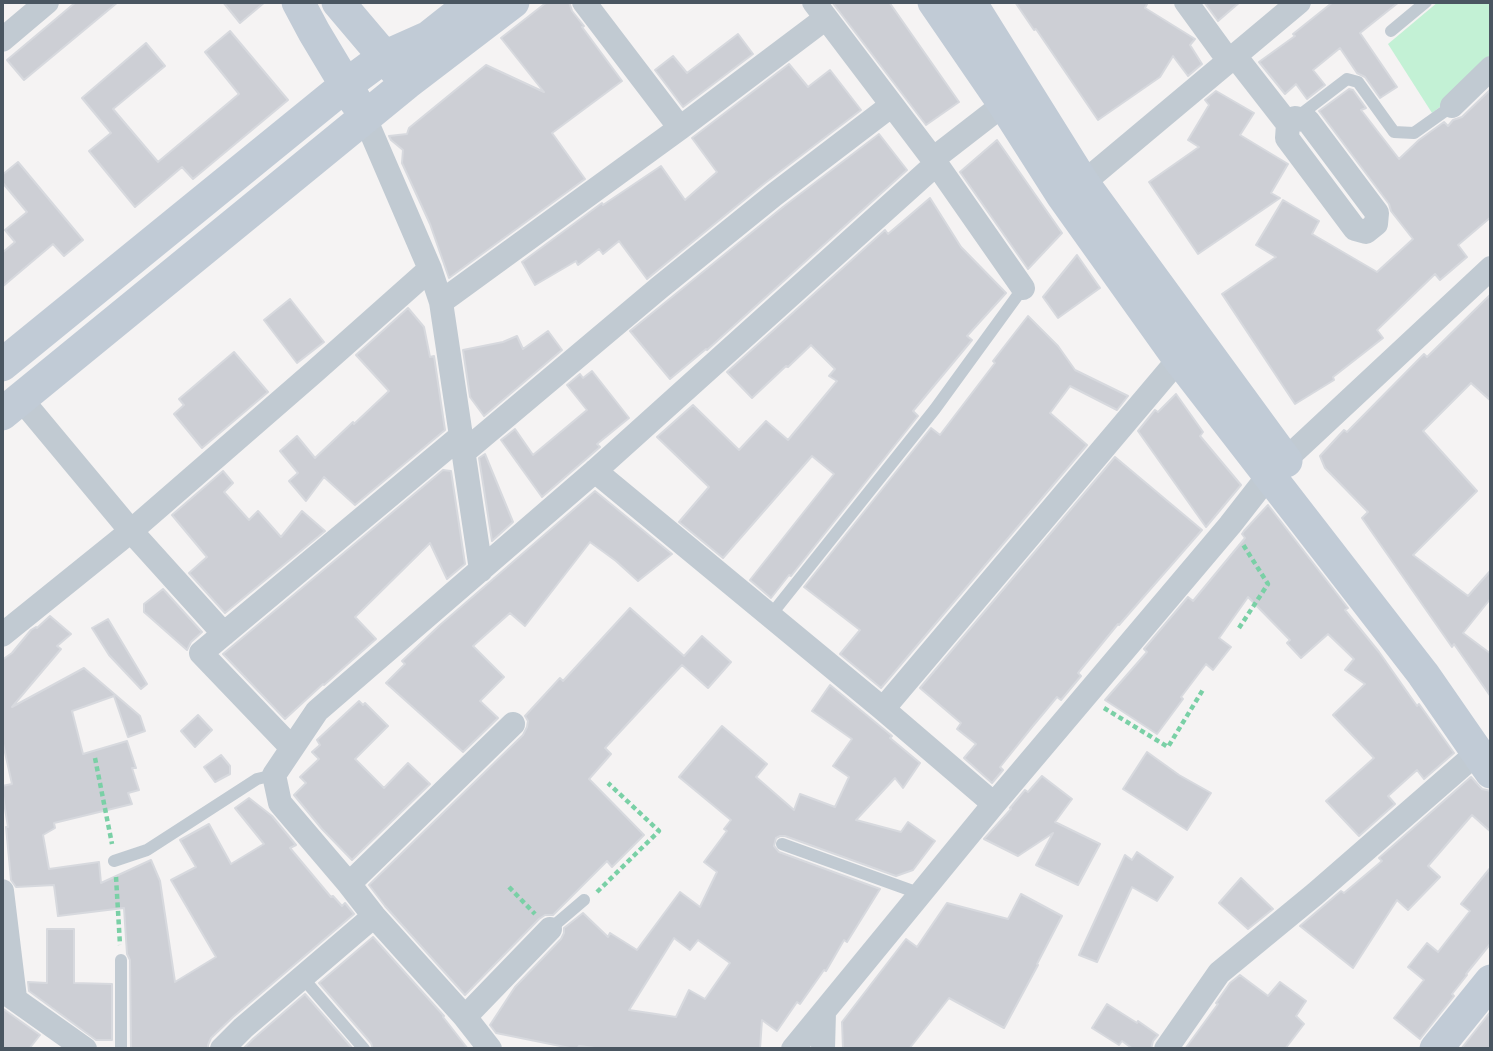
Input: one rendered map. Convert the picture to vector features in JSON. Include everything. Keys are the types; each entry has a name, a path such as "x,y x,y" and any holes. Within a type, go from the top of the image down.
{"street":[{"path":"2,40 47,2"},
{"path":"298,2 365,118 430,269 441,302 481,570"},
{"path":"338,2 407,83"},
{"path":"2,365 346,85 384,57 429,37 473,2"},
{"path":"224,634 131,531 11,407 407,83 513,2"},
{"path":"584,2 680,128"},
{"path":"934,2 1004,104 1073,189 1277,468 1423,674 1488,750 1219,973 1166,1049"},
{"path":"970,2 1073,189 1178,359 1277,468"},
{"path":"1186,2 1232,58 1292,121"},
{"path":"1073,189 1299,2"},
{"path":"441,302 680,128 820,10 934,162 1023,288"},
{"path":"1452,106 1491,68"},
{"path":"490,1049 280,803 274,775 317,711 595,471 934,162 1004,104"},
{"path":"291,747 201,653 774,195 892,105"},
{"path":"793,1049 1277,468 1491,268"},
{"path":"2,635 131,531 430,269"},
{"path":"883,709 1178,359"},
{"path":"595,471 995,804"},
{"path":"349,884 513,724"},
{"path":"2,891 8,994 85,1049"},
{"path":"222,1049 374,916"},
{"path":"465,1017 550,929"},
{"path":"1436,1049 1491,981"},
{"path":"822,1049 824,1012"}],"lane":[{"path":"1391,31 1426,2"},
{"path":"1292,121 1347,79 1357,82 1394,132 1414,133 1452,106"},
{"path":"771,616 935,409 1023,288"},
{"path":"114,861 147,850 257,779 274,775"},
{"path":"782,844 921,894"},
{"path":"550,929 584,900"},
{"path":"121,960 121,1049"},
{"path":"302,977 364,1049"}],"path":[{"path":"1230,525 1268,584 1239,628"},
{"path":"1085,696 1168,747 1204,688"},
{"path":"584,900 595,894 659,831 608,783"},
{"path":"509,887 550,929"}],"green space":[{"path":"1438,2 1491,2 1491,58 1448,101 1432,113 1388,44"}],"building":[{"path":"76,2 118,2 24,80 7,60"},
{"path":"223,2 265,2 240,23"},
{"path":"547,2 569,2 572,11 584,26 582,27 622,81 552,133 585,179 449,278 430,224 402,163 403,150 389,136 407,134 409,128 486,65 544,92 501,38"},
{"path":"832,2 889,2 959,102 926,125"},
{"path":"1015,2 1148,2 1145,8 1195,39 1190,45 1202,64 1188,76 1173,56 1160,77 1098,120"},
{"path":"1204,2 1240,2 1218,21"},
{"path":"1333,2 1399,2 1360,33 1397,87 1380,98 1365,77 1357,73 1340,48 1313,70 1325,85 1307,99 1296,84 1285,94 1259,62 1295,36 1293,34"},
{"path":"230,31 288,100 193,179 182,167 135,207 89,151 111,133 82,98 146,43 165,66 113,109 158,162 239,94 205,52"},
{"path":"738,34 753,54 683,107 655,70 673,56 687,73"},
{"path":"789,64 808,87 830,70 861,110 765,183 647,279 619,241 603,254 599,249 578,265 576,261 535,285 522,262 602,203 603,205 661,166 685,200 717,172 692,138"},
{"path":"1349,89 1353,90 1366,108 1361,110 1399,159 1444,122 1448,126 1453,120 1462,117 1491,89 1491,217 1458,245 1467,257 1440,280 1435,274 1377,330 1383,338 1333,377 1334,380 1295,404 1222,294 1276,257 1256,245 1283,200 1319,221 1312,234 1377,272 1413,239 1319,111"},
{"path":"1216,91 1254,113 1240,135 1288,164 1271,193 1280,198 1198,254 1149,182 1199,147 1188,140 1209,105 1205,100"},
{"path":"879,134 907,170 707,350 670,379 630,331 783,207"},
{"path":"997,140 1062,233 1028,269 960,172"},
{"path":"18,162 83,240 64,256 53,244 2,287 2,253 15,242 5,230 27,212 2,182 2,175"},
{"path":"930,198 961,247 1006,293 967,336 972,340 913,411 918,416 771,598 750,580 834,474 812,456 723,558 679,522 709,487 657,437 693,405 739,450 766,421 788,440 837,381 829,376 835,369 811,345 752,398 727,372 885,230 888,234"},
{"path":"1077,255 1100,288 1058,318 1043,297"},
{"path":"1491,294 1491,401 1471,383 1423,431 1477,491 1413,555 1468,596 1491,570 1491,598 1463,633 1491,654 1491,697 1454,644 1452,647 1362,518 1368,512 1325,468 1320,456 1424,354 1427,357"},
{"path":"290,299 324,342 297,363 264,320"},
{"path":"408,308 424,327 430,357 434,356 445,430 355,505 324,477 306,501 289,481 298,473 280,451 297,436 315,458 389,391 356,355"},
{"path":"1028,316 1058,346 1075,370 1128,396 1117,410 1070,386 1050,413 1087,445 881,688 840,654 860,630 804,587 931,428 940,435"},
{"path":"548,331 562,350 484,416 470,397 463,350 503,342 517,336 523,349"},
{"path":"234,352 268,392 202,448 174,414 184,405 179,399"},
{"path":"592,371 629,418 597,444 600,447 542,497 501,440 515,429 533,455 587,410 567,385 580,374 583,378"},
{"path":"1176,394 1203,432 1200,436 1241,485 1206,527 1138,431 1155,410 1158,412"},
{"path":"485,454 513,522 492,541 479,458"},
{"path":"1115,457 1202,530 1118,624 1078,673 1081,676 1061,700 1057,697 1032,727 1000,767 1003,770 992,783 964,758 976,744 957,729 961,723 920,688"},
{"path":"443,470 451,471 465,564 447,579 430,543 355,617 376,639 285,719 223,654"},
{"path":"223,471 233,483 224,492 249,520 258,511 281,537 302,511 325,531 225,613 189,573 207,557 172,515"},
{"path":"595,491 672,554 638,581 590,542 525,626 510,613 473,646 504,677 480,701 498,718 463,752 386,683 405,664 402,661 440,625"},
{"path":"1268,505 1348,608 1345,610 1454,753 1424,779 1417,770 1388,796 1395,804 1359,836 1326,801 1374,758 1333,715 1365,684 1345,670 1354,659 1328,634 1301,658 1287,643 1290,640 1248,597 1219,638 1231,647 1213,670 1206,664 1157,734 1105,700 1147,652 1144,649 1188,597 1193,601 1245,538 1242,534 1244,531"},
{"path":"163,589 202,632 187,650 144,612 144,604"},
{"path":"630,608 684,656 702,636 731,662 708,688 682,665 605,748 611,754 589,779 644,835 612,867 607,861 553,915 545,915 539,919 465,995 369,885 523,735 528,721 525,716 560,678 563,681"},
{"path":"50,616 71,634 57,646 61,649 12,707 84,668 140,716 145,731 128,737 114,696 72,711 83,754 127,741 136,768 132,768 139,790 128,793 132,804 54,823 55,828 43,835 49,869 99,862 101,883 151,860 160,881 175,982 216,957 171,880 196,867 180,840 209,824 231,864 264,844 235,808 249,798 272,816 296,845 290,848 331,897 342,906 345,903 354,914 233,1017 211,1038 208,1049 131,1049 130,960 127,954 124,908 58,916 54,885 16,887 11,880 8,827 2,790 2,786 12,784 2,739 2,660 12,653 31,630"},
{"path":"108,619 147,684 141,689 109,655 92,628"},
{"path":"830,685 920,763 903,788 895,778 856,820 901,832 908,822 935,841 913,870 896,876 785,836 776,838 774,846 779,852 880,889 826,971 824,970 800,1004 797,1002 777,1031 762,1020 760,1049 603,1049 579,1046 575,1049 496,1033 490,1025 515,987 561,939 564,928 583,913 608,937 610,933 637,950 680,892 700,907 717,872 704,862 727,831 724,829 731,820 679,777 722,726 767,764 756,777 794,810 800,794 835,807 849,777 833,766 852,739 812,711","holes":["674,938 690,950 698,940 730,963 705,999 689,990 676,1017 629,1010"]},
{"path":"359,701 363,705 365,703 388,726 355,759 384,788 408,763 430,784 352,860 294,795 306,783 300,777 319,759 312,752 320,745 317,740"},
{"path":"198,715 212,730 195,747 181,731"},
{"path":"1147,752 1179,775 1211,793 1187,830 1123,789"},
{"path":"221,755 230,766 230,774 215,782 204,767"},
{"path":"1042,776 1072,799 1055,822 1100,844 1078,885 1036,865 1053,833 1018,856 984,839 1025,790 1028,792"},
{"path":"1471,777 1482,789 1491,791 1491,832 1472,815 1428,866 1440,877 1408,910 1397,900 1353,968 1300,926 1382,861 1379,858"},
{"path":"1137,852 1173,877 1157,901 1132,887 1097,962 1079,955 1125,855 1132,860"},
{"path":"1491,867 1491,943 1420,1039 1394,1018 1424,980 1408,967 1427,943 1438,952 1470,911 1461,904"},
{"path":"1241,878 1273,909 1248,929 1219,903"},
{"path":"1021,894 1062,916 1004,1028 949,998 909,1049 843,1049 842,1022 906,939 917,947 947,903 1008,919"},
{"path":"47,929 74,929 74,983 112,984 112,1040 96,1040 29,991 28,982 47,983"},
{"path":"373,937 444,1016 468,1049 373,1049 371,1043 319,983"},
{"path":"1240,975 1268,996 1280,982 1306,1001 1296,1016 1304,1024 1285,1049 1185,1049 1230,983"},
{"path":"305,994 353,1049 243,1049 253,1039"},
{"path":"1107,1004 1158,1035 1151,1049 1133,1049 1122,1041 1119,1045 1092,1028"},
{"path":"2,1008 40,1035 29,1049 2,1049"},
{"path":"1491,1011 1491,1049 1461,1049"}]}
